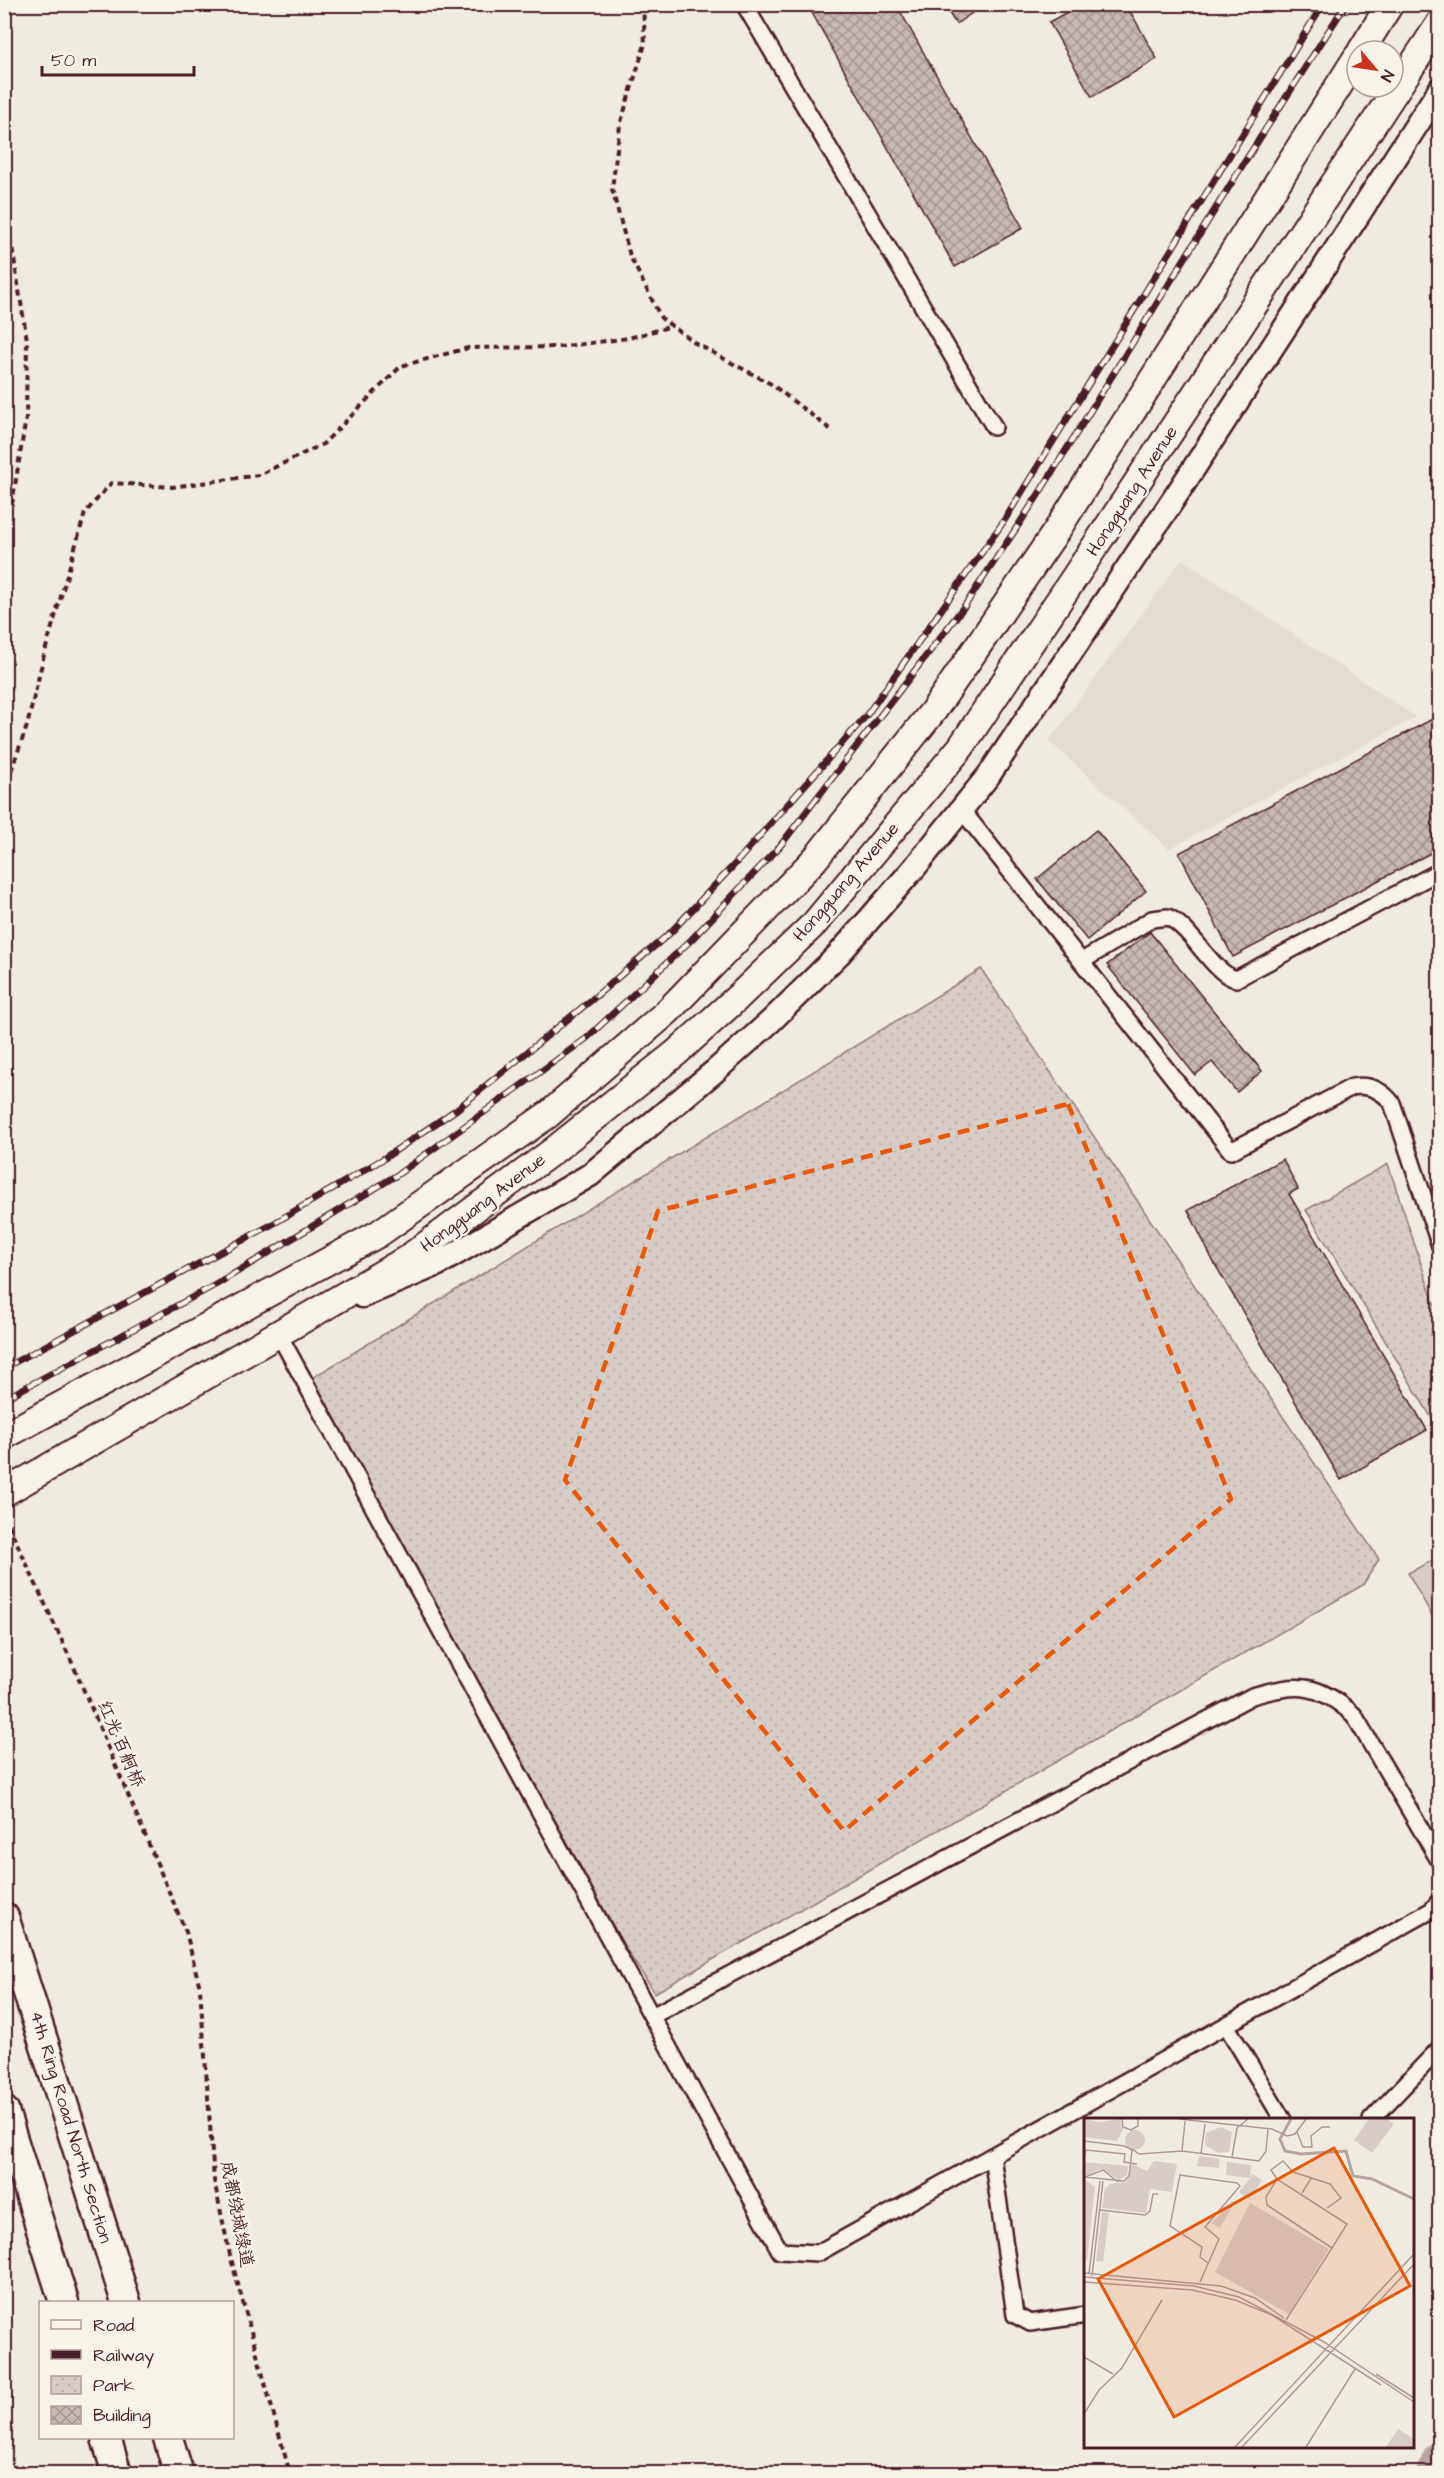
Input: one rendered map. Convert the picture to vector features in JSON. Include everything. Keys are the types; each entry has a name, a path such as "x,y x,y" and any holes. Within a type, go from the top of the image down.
{"highway":[{"path":"1368,39 1390,4"},
{"name":"Hongguang Avenue","path":"4,1493 407,1259 553,1151 676,1053 814,923 961,747 1440,23"},
{"name":"Hongguang Avenue","path":"4,1436 378,1234 549,1114 675,1003 815,859 934,710 1057,530 1345,76"},
{"name":"4th Ring Road North Section","path":"4,1917 126,2301"},
{"path":"4,2111 64,2301"},
{"path":"106,2439 117,2474"},
{"path":"168,2439 179,2474"}],"main road":[{"path":"289,1327 438,1264 590,1175 715,1071 779,1013 847,945 915,867 989,775 1179,491 1440,88"}],"street":[{"path":"744,4 994,427"},
{"path":"961,809 1231,1150 1352,1086 1364,1085 1383,1093 1392,1103 1440,1246"},
{"path":"1082,961 1152,919 1168,917 1182,926 1225,974 1236,979 1440,871"},
{"path":"289,1327 652,2016 780,2251 819,2253 1432,1910 1440,1900"},
{"path":"652,2016 1252,1696 1284,1687 1314,1689 1340,1702 1354,1715 1440,1862"},
{"path":"1226,2025 1282,2118"},
{"path":"1373,2118 1440,2048"},
{"path":"992,2156 1015,2315 1030,2323 1084,2315"}],"path":[{"path":"644,4 645,44 620,125 612,189 630,256 661,318 695,343 771,384 831,430"},
{"path":"4,230 12,246 27,340 26,418 12,504 4,524"},
{"path":"4,791 27,726 59,598 85,513 111,483 172,487 259,476 323,444 401,366 468,348 559,347 629,338 672,326"},
{"name":"红光·百舸桥","path":"4,1515 74,1667 186,1932 200,1988"},
{"name":"成都绕城绿道","path":"200,1988 214,2180 230,2255 290,2474"}],"highlighted area":[{"path":"1068,1104 1231,1499 844,1831 565,1480 658,1211"}],"shaded area":[{"path":"1182,559 1416,717 1169,849 1049,741"}],"green space":[{"path":"981,969 1379,1559 1363,1585 655,1993 626,1949 312,1378"},
{"path":"1388,1164 1439,1318 1439,1430 1306,1210"},
{"path":"1439,1557 1439,1628 1408,1573"}],"building":[{"path":"807,4 896,4 1023,228 955,267"},
{"path":"943,4 985,4 956,24"},
{"path":"1081,4 1126,4 1157,59 1092,97 1049,22"},
{"path":"1440,715 1440,848 1233,957 1179,853"},
{"path":"1096,830 1146,891 1087,940 1037,879"},
{"path":"1150,932 1262,1071 1237,1092 1212,1062 1195,1075 1107,965"},
{"path":"1283,1159 1298,1189 1289,1194 1427,1430 1341,1480 1213,1261 1188,1210"}],"waterway":[{"path":"1434,2474 1440,2460"}],"railway":[{"path":"4,1368 271,1225 383,1159 457,1109 670,933 734,865 866,716 1004,521 1323,4"},
{"path":"4,1399 217,1284 397,1175 587,1038 691,940 780,846 966,604 1037,497 1242,166 1346,4"}]}
